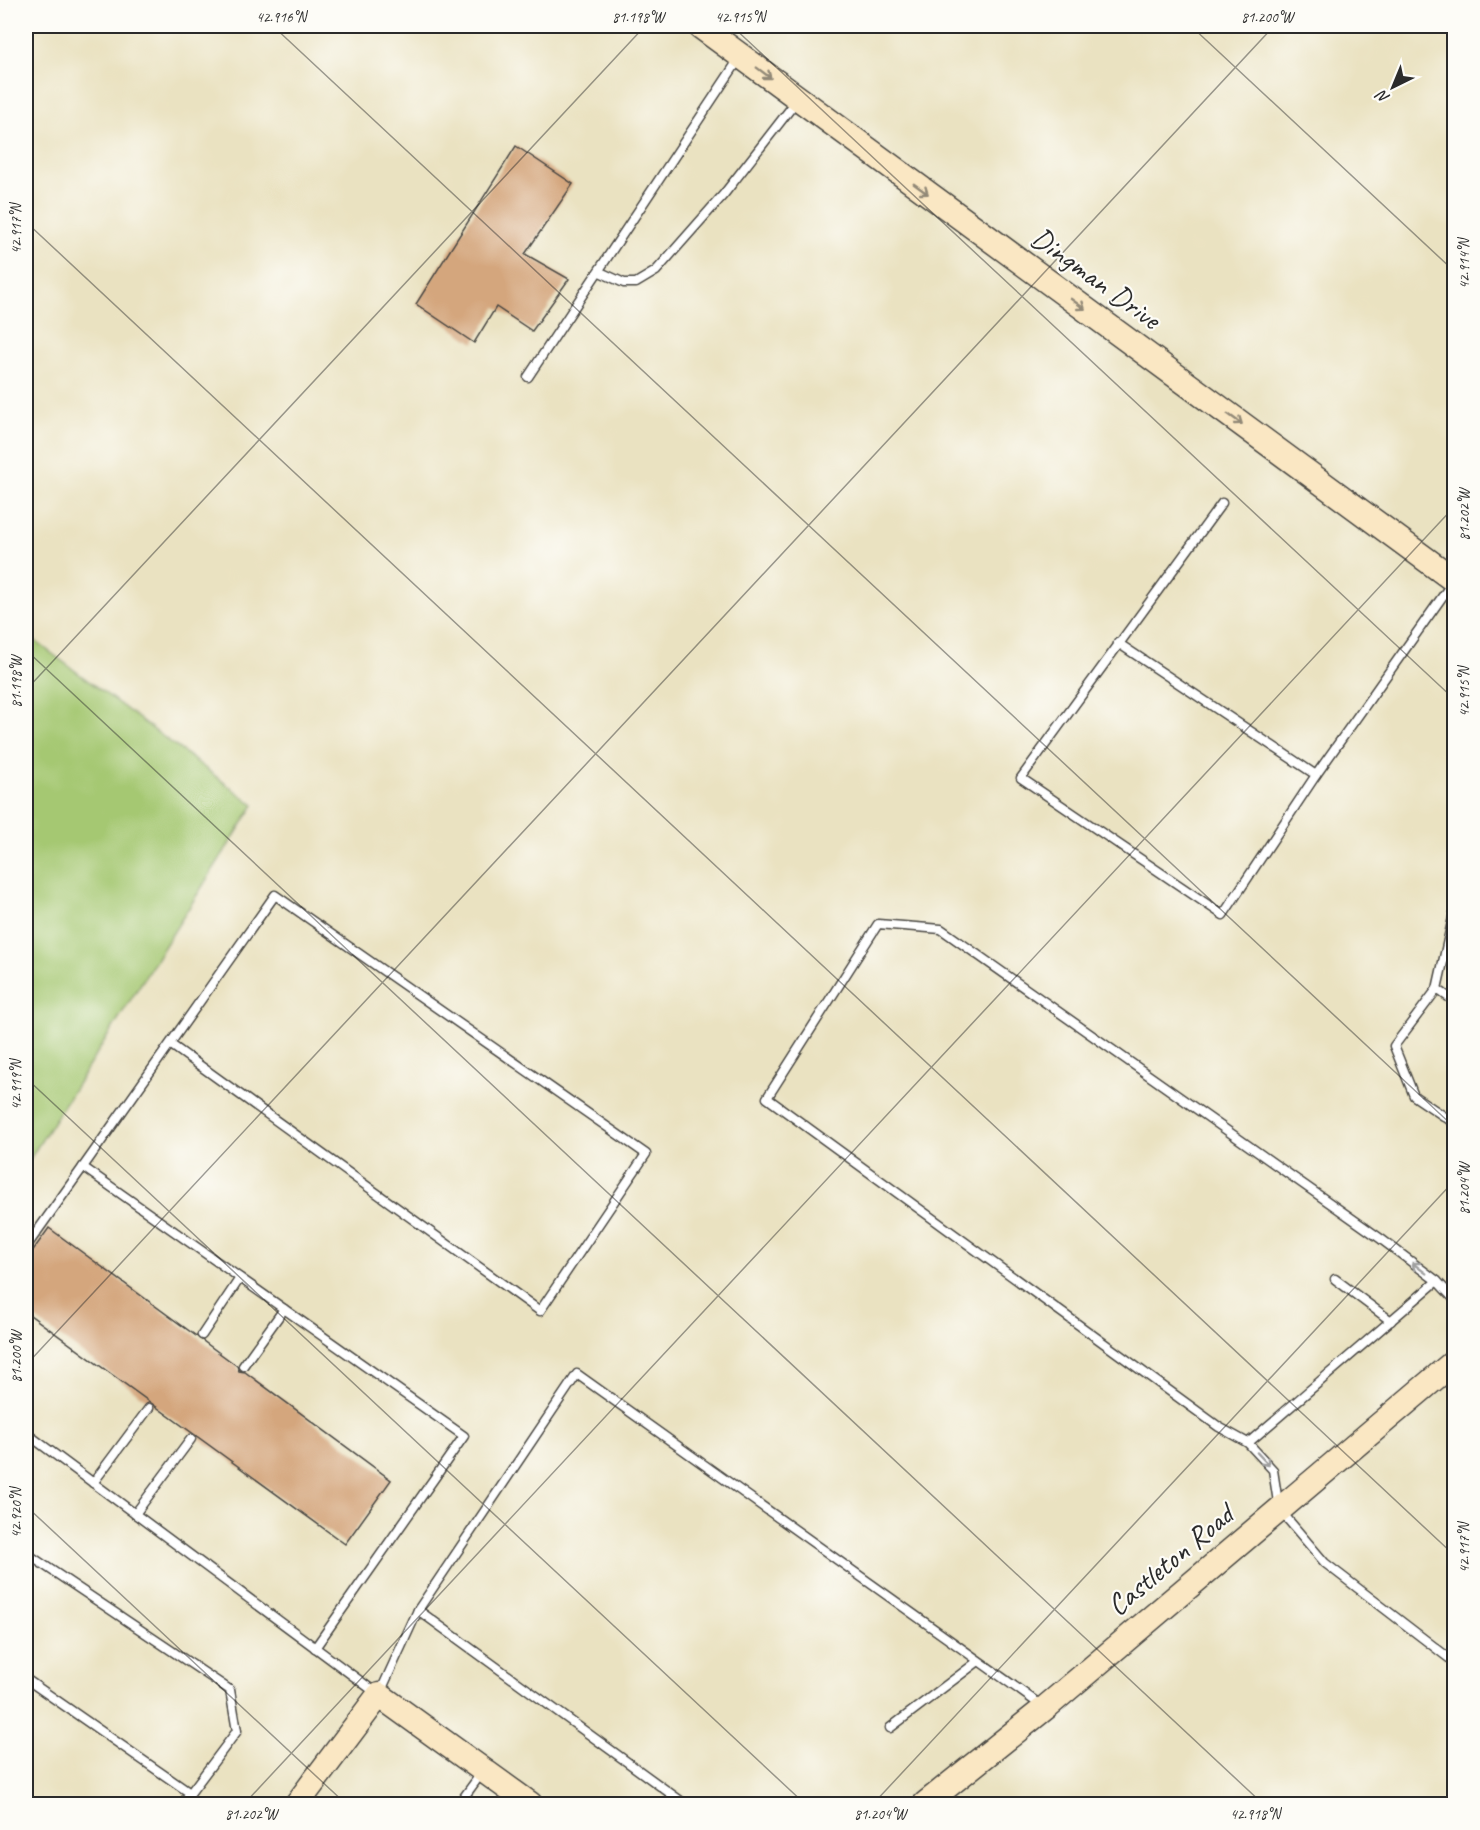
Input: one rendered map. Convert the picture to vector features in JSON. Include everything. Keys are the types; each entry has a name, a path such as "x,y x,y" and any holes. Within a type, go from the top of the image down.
{"street":[{"name":"Dingman Drive","path":"700,26 1454,580"},
{"name":"Castleton Road","path":"925,1804 1045,1708 1455,1362"},
{"path":"297,1804 379,1695 530,1804"}],"lane":[{"path":"528,377 600,272 741,56"},
{"path":"600,272 624,283 636,283 656,271 724,194 798,99"},
{"path":"1222,503 1021,778 1223,915 1316,775 1454,580"},
{"path":"1118,643 1316,775"},
{"path":"26,1247 275,894 646,1154 540,1311 170,1044"},
{"path":"1455,913 1437,989 1394,1046 1414,1096 1455,1124"},
{"path":"1455,1299 1437,1281 1381,1239 941,929 878,924 767,1098 1219,1428 1248,1443 1274,1470 1279,1509 1326,1563 1455,1662"},
{"path":"1437,989 1455,1001"},
{"path":"83,1167 464,1436 315,1648"},
{"path":"202,1335 240,1278"},
{"path":"1335,1279 1391,1321"},
{"path":"1248,1443 1437,1281"},
{"path":"243,1366 284,1309"},
{"path":"26,1432 379,1695 418,1610 577,1374 977,1662 1045,1708"},
{"path":"93,1483 149,1408"},
{"path":"135,1514 191,1439"},
{"path":"26,1553 230,1690 237,1731 182,1804"},
{"path":"418,1610 685,1804"},
{"path":"890,1728 977,1662"},
{"path":"26,1679 190,1793"},
{"path":"459,1804 484,1771"}],"green space":[{"path":"26,634 254,805 26,1165"}],"building":[{"path":"516,146 573,184 525,254 569,279 532,331 496,307 474,343 416,304"},
{"path":"49,1228 237,1366 239,1371 245,1372 391,1480 345,1544 26,1312 26,1260"}]}
